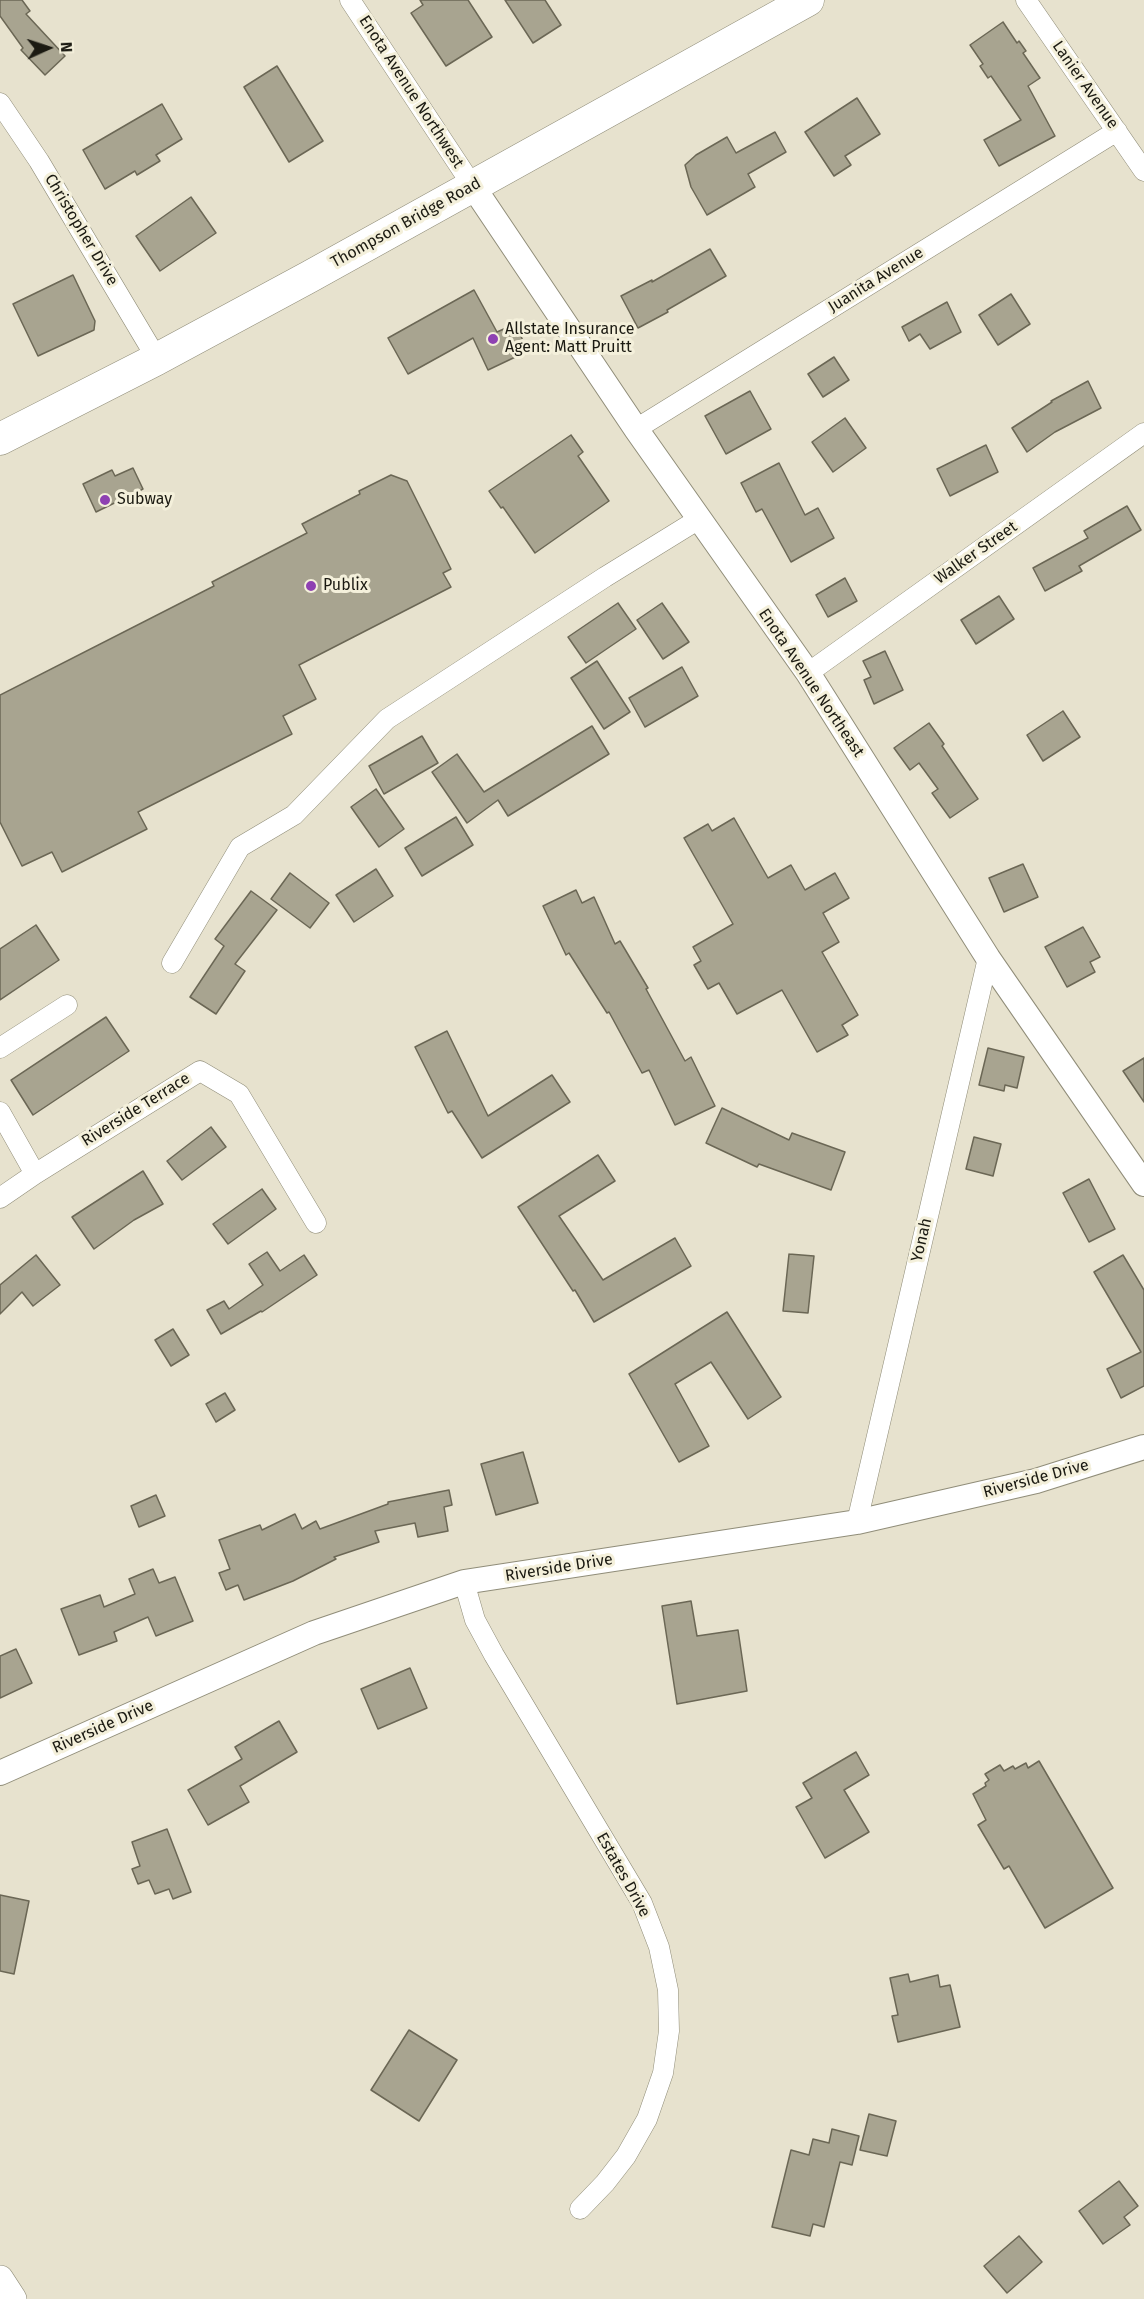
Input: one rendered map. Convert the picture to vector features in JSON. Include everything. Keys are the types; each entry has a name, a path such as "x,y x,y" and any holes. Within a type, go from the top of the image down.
{"highway":[{"name":"Thompson Bridge Road","path":"0,439 157,359 309,277 808,0"}],"main road":[{"path":"0,2280 13,2299"}],"street":[{"name":"Enota Avenue Northwest","path":"350,0 472,185"},
{"name":"Lanier Avenue","path":"1026,0 1144,171"},
{"name":"Christopher Drive","path":"0,104 39,161 157,359"},
{"name":"Juanita Avenue","path":"636,429 1117,131"},
{"name":"Enota Avenue Northeast","path":"472,185 636,429 808,673 988,958 1144,1184"},
{"name":"Walker Street","path":"808,673 1144,434"},
{"path":"172,963 240,847 294,815 387,719 605,577 699,519"},
{"name":"Yonah","path":"857,1522 988,958"},
{"path":"0,1048 68,1005"},
{"name":"Riverside Terrace","path":"0,1198 200,1071 239,1094 316,1223"},
{"path":"0,1112 35,1174"},
{"name":"Riverside Drive","path":"0,1773 314,1633 464,1582 857,1522 1036,1481 1144,1447"},
{"name":"Estates Drive","path":"464,1582 475,1620 494,1655 642,1903 658,1947 668,1990 669,2031 663,2073 647,2119 626,2156 605,2183 580,2209"}],"building":[{"path":"0,0 22,0 30,11 26,14 65,56 45,75 21,50 23,48 0,16"},
{"path":"420,0 468,0 492,37 446,66 411,13 423,5"},
{"path":"505,0 545,0 561,25 533,43"},
{"path":"1003,22 1017,43 1019,41 1026,51 1023,53 1040,78 1028,86 1055,136 999,166 984,140 1021,120 991,76 988,78 980,66 983,64 970,45"},
{"path":"277,66 323,141 289,162 244,87"},
{"path":"857,98 880,134 845,156 851,165 834,176 805,132"},
{"path":"162,104 182,139 156,155 160,161 137,175 135,171 105,189 83,150"},
{"path":"775,132 786,152 748,174 755,187 707,215 691,187 685,165 696,155 727,137 736,153"},
{"path":"191,197 216,233 160,271 136,236"},
{"path":"710,249 726,276 638,328 621,296 652,280 652,282"},
{"path":"73,275 95,321 94,330 38,356 13,304"},
{"path":"474,290 497,332 515,324 528,351 488,370 473,338 408,374 388,338"},
{"path":"1011,294 1030,324 998,345 979,315"},
{"path":"947,302 961,332 930,349 920,334 909,341 902,327"},
{"path":"834,357 849,380 823,397 808,374"},
{"path":"1088,381 1101,408 1055,432 1027,452 1012,428 1051,401"},
{"path":"750,391 771,429 726,454 705,416"},
{"path":"845,418 866,448 833,472 812,442"},
{"path":"571,435 583,452 578,456 609,501 535,553 489,491"},
{"path":"986,445 998,472 950,496 937,469"},
{"path":"779,463 805,515 818,508 834,538 791,562 762,509 756,512 741,483"},
{"name":"Subway","path":"133,468 143,489 96,512 83,484 112,470 115,476"},
{"path":"391,475 407,481 451,569 443,573 451,587 299,665 316,699 283,716 292,734 138,812 147,829 62,872 52,852 22,866 0,822 0,695 214,586 212,582 307,533 302,524"},
{"path":"1127,506 1141,530 1079,566 1082,571 1045,591 1033,568 1088,538 1084,531"},
{"path":"845,578 857,601 828,617 816,595"},
{"path":"999,596 1014,619 976,644 961,620"},
{"path":"618,603 636,629 586,663 568,637"},
{"path":"662,603 689,642 663,659 637,620"},
{"path":"885,651 903,690 874,704 864,680 871,677 863,661"},
{"path":"597,661 630,712 604,729 571,678"},
{"path":"682,667 698,696 645,727 629,698"},
{"path":"1063,711 1080,737 1043,761 1027,735"},
{"path":"929,723 978,799 950,818 932,793 938,789 919,763 910,770 894,748"},
{"path":"592,726 609,754 508,816 498,800 467,823 432,772 457,754 484,792"},
{"path":"422,736 438,763 384,794 369,766"},
{"path":"376,789 404,829 379,847 351,807"},
{"path":"456,817 473,845 422,876 405,848"},
{"path":"734,818 768,878 791,865 805,890 835,873 849,898 823,913 839,942 822,952 858,1015 842,1025 848,1035 817,1052 782,990 737,1014 719,983 708,989 694,965 701,961 693,947 733,924 684,838 708,824 712,831"},
{"path":"1023,864 1038,897 1004,912 989,878"},
{"path":"376,869 393,896 354,922 336,895"},
{"path":"290,873 329,903 310,928 271,899"},
{"path":"576,890 582,903 594,897 615,944 620,941 648,988 646,989 685,1061 691,1057 715,1106 675,1125 649,1070 642,1073 609,1012 607,1013 569,953 566,955 543,906"},
{"path":"251,891 277,910 235,964 245,971 216,1014 190,997 224,946 215,939"},
{"path":"36,925 59,960 0,1000 0,949"},
{"path":"1083,927 1100,957 1090,962 1095,972 1067,987 1045,947"},
{"path":"106,1017 129,1051 33,1115 11,1080"},
{"path":"447,1031 488,1116 552,1075 570,1102 482,1158 452,1111 448,1113 415,1047"},
{"path":"988,1048 1024,1057 1017,1088 1005,1085 1004,1091 979,1085"},
{"path":"1144,1058 1144,1102 1123,1071"},
{"path":"722,1108 789,1140 792,1133 845,1152 831,1190 759,1164 757,1167 706,1143"},
{"path":"211,1127 226,1147 182,1180 167,1161"},
{"path":"974,1137 1001,1144 993,1176 966,1169"},
{"path":"598,1155 615,1181 559,1216 603,1280 675,1238 691,1266 594,1322 518,1207"},
{"path":"143,1171 163,1204 134,1220 94,1249 72,1217"},
{"path":"1089,1179 1115,1229 1089,1242 1063,1193"},
{"path":"262,1189 276,1209 228,1244 213,1224"},
{"path":"267,1252 280,1271 304,1255 317,1275 262,1312 221,1334 207,1310 224,1301 229,1309 263,1285 249,1264"},
{"path":"789,1254 814,1256 808,1313 783,1311"},
{"path":"36,1255 60,1285 33,1306 22,1292 0,1314 0,1285"},
{"path":"1123,1255 1144,1290 1144,1386 1121,1398 1107,1369 1141,1352 1094,1272"},
{"path":"727,1312 781,1397 748,1419 711,1362 675,1384 709,1446 679,1462 629,1374"},
{"path":"173,1329 189,1355 171,1366 155,1340"},
{"path":"225,1393 235,1410 216,1422 206,1404"},
{"path":"523,1452 538,1503 496,1515 481,1464"},
{"path":"449,1490 452,1505 444,1507 448,1531 418,1537 415,1523 375,1531 379,1542 334,1557 336,1559 293,1581 244,1600 238,1585 226,1590 219,1573 230,1569 219,1540 260,1525 262,1530 295,1514 302,1529 316,1521 320,1529 388,1504 388,1502"},
{"path":"156,1495 165,1516 139,1527 131,1506"},
{"path":"153,1569 159,1583 175,1577 193,1621 156,1636 148,1617 114,1632 117,1641 79,1655 61,1609 100,1595 104,1607 135,1594 129,1579"},
{"path":"691,1601 697,1636 738,1630 747,1691 677,1704 662,1606"},
{"path":"16,1649 32,1683 0,1698 0,1656"},
{"path":"410,1668 427,1708 378,1729 361,1689"},
{"path":"279,1721 297,1752 240,1786 249,1802 208,1825 188,1790 242,1759 235,1747"},
{"path":"856,1752 869,1775 844,1790 869,1832 825,1858 796,1807 812,1798 803,1783"},
{"path":"1039,1761 1113,1888 1045,1928 1009,1866 1004,1869 978,1825 986,1820 973,1794 986,1786 985,1783 989,1780 985,1774 1000,1765 1004,1771 1013,1766 1015,1769 1026,1763 1028,1768"},
{"path":"167,1829 191,1892 173,1899 169,1889 155,1894 149,1880 138,1884 132,1869 140,1866 132,1842"},
{"path":"0,1895 29,1901 14,1974 0,1971"},
{"path":"908,1974 910,1982 938,1975 940,1987 950,1985 960,2027 898,2042 892,2016 898,2015 890,1978"},
{"path":"409,2030 457,2060 419,2121 371,2090"},
{"path":"869,2114 896,2121 887,2156 860,2150"},
{"path":"832,2129 859,2136 852,2165 840,2162 824,2227 813,2224 810,2236 772,2227 791,2150 809,2155 813,2139 829,2143"},
{"path":"1119,2181 1138,2206 1124,2217 1130,2225 1103,2244 1079,2211"},
{"path":"1019,2236 1042,2262 1007,2293 984,2266"}],"place":[{"name":"Allstate Insurance Agent: Matt Pruitt","path":"493,339"},
{"name":"Subway","path":"105,500"},
{"name":"Publix","path":"311,586"}]}
